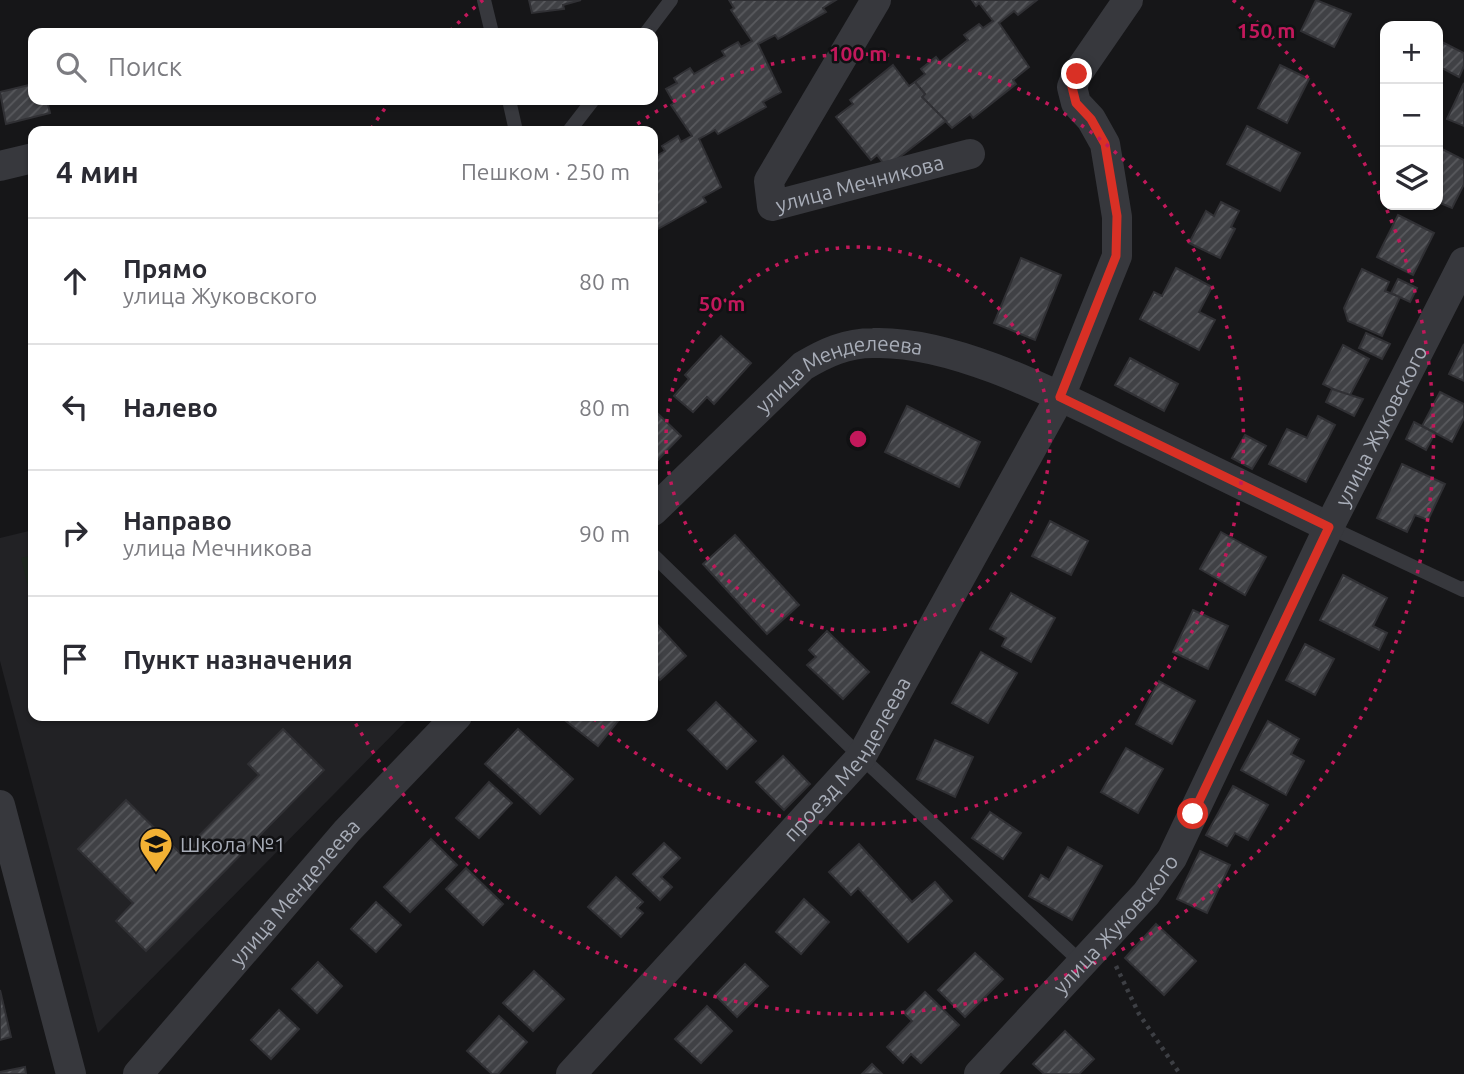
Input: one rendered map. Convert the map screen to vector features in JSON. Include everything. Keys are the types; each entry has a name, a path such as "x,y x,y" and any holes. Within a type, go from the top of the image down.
{"street":[{"name":"улица Мечникова","path":"876,0 769,181 772,206 970,154"},
{"path":"1060,397 1116,256 1117,216 1105,144 1091,119 1076,103 1072,87 1077,74 1128,0"},
{"path":"0,166 28,159"},
{"name":"улица Жуковского","path":"979,1074 1146,894 1172,858 1329,527 1464,262"},
{"name":"улица Менделеева","path":"658,507 803,366 826,352 849,345 875,342 947,352 1060,397 1329,527"},
{"name":"проезд Менделеева","path":"571,1074 861,757 1060,397"},
{"name":"улица Менделеева","path":"138,1074 347,831 452,721"},
{"path":"0,805 71,1074"}],"lane":[{"path":"484,0 491,28"},
{"path":"650,28 671,0"},
{"path":"510,105 515,126"},
{"path":"573,126 589,105"},
{"path":"1329,527 1437,579 1462,590 1464,588"},
{"path":"658,560 861,757 1082,963"}],"path":[{"path":"1103,940 1139,1014 1180,1074"}],"shaded area":[{"name":"Школа №1","path":"28,531 28,721 406,721 98,1033 0,661 0,538"},
{"path":"28,556 28,587 21,558"}],"building":[{"path":"529,0 581,0 563,5 564,9 532,13"},
{"path":"729,0 836,0 823,8 826,12 778,39 775,35 758,44 781,92 763,102 766,107 718,134 715,130 699,139 721,187 703,197 706,202 658,229 658,155 665,151 662,146 678,136 681,142 692,136 671,105 674,103 666,89 677,83 674,78 690,68 694,74 725,56 722,51 738,42 741,47 752,41 731,10 734,8"},
{"path":"972,0 1037,0 1018,15 1014,11 999,23 1029,67 1013,80 1016,84 973,118 970,114 952,128 922,97 925,94 915,82 925,74 921,69 936,57 940,62 968,40 964,35 979,24 983,28 993,21 979,3 976,6"},
{"path":"1316,0 1351,14 1334,47 1301,31"},
{"path":"1443,42 1464,53 1464,66 1459,77 1443,69"},
{"path":"893,65 909,86 915,82 925,94 922,97 946,121 892,163 883,163 877,155 871,160 836,117 853,104 850,100"},
{"path":"1280,65 1309,79 1287,123 1258,108"},
{"path":"1464,83 1464,126 1447,119"},
{"path":"28,85 28,105 48,105 50,113 6,124 0,92"},
{"path":"1247,126 1300,153 1280,191 1227,164"},
{"path":"1443,150 1464,160 1464,184 1452,208 1443,204"},
{"path":"1221,202 1239,211 1231,227 1235,229 1220,258 1189,243 1206,211 1214,216"},
{"path":"1398,215 1434,233 1413,275 1377,257"},
{"path":"1021,258 1061,275 1035,340 994,323"},
{"path":"1176,268 1212,287 1199,312 1215,320 1199,350 1140,319 1154,292 1162,296"},
{"path":"1362,269 1389,282 1385,291 1400,297 1382,336 1348,321 1344,308"},
{"path":"1398,279 1417,288 1410,302 1391,293"},
{"path":"1366,333 1390,344 1382,359 1359,348"},
{"path":"721,336 751,363 714,404 707,397 693,412 674,396 689,379 685,375"},
{"path":"1464,344 1464,381 1449,374"},
{"path":"1343,345 1369,359 1349,397 1323,384"},
{"path":"1130,358 1178,384 1164,411 1115,385"},
{"path":"1332,389 1363,399 1354,416 1326,402"},
{"path":"1440,392 1464,404 1464,418 1452,442 1422,426"},
{"path":"907,406 980,442 959,487 885,452"},
{"path":"658,414 681,436 658,460"},
{"path":"1318,416 1335,425 1306,482 1269,464 1287,429 1307,438"},
{"path":"1414,422 1435,433 1426,450 1406,439"},
{"path":"1245,435 1266,446 1252,469 1232,458"},
{"path":"1402,464 1445,484 1428,520 1415,515 1407,532 1377,518"},
{"path":"1050,521 1088,541 1071,575 1032,556"},
{"path":"1221,532 1266,557 1245,595 1200,569"},
{"path":"735,535 799,605 767,634 703,564"},
{"path":"1343,575 1387,598 1373,626 1387,633 1379,650 1320,620"},
{"path":"1011,593 1055,618 1031,662 1002,646 1006,638 990,629"},
{"path":"1193,610 1228,626 1208,669 1173,652"},
{"path":"658,625 686,656 660,680 658,677"},
{"path":"827,631 869,672 843,699 807,665 816,657 809,650"},
{"path":"1305,644 1334,659 1315,695 1286,680"},
{"path":"981,652 1017,673 988,723 952,703"},
{"path":"1159,681 1195,701 1172,744 1136,724"},
{"path":"716,702 756,741 727,769 688,730"},
{"path":"566,721 618,721 598,746"},
{"path":"1268,721 1299,739 1291,754 1304,761 1286,795 1241,770"},
{"path":"283,729 324,770 146,951 116,921 133,903 78,849 126,800 181,854 259,775 248,764"},
{"path":"518,729 573,779 540,814 485,764"},
{"path":"935,740 973,757 955,797 917,779"},
{"path":"1126,748 1163,769 1138,813 1101,792"},
{"path":"783,756 810,784 784,810 756,782"},
{"path":"489,782 512,803 479,838 456,818"},
{"path":"1233,786 1268,805 1248,840 1235,833 1227,846 1206,835"},
{"path":"990,812 1021,833 1003,859 972,838"},
{"path":"431,839 457,865 410,912 384,887"},
{"path":"664,843 680,858 661,877 672,887 660,900 633,874"},
{"path":"859,844 912,902 935,882 952,901 908,942 858,888 851,895 829,872"},
{"path":"1068,847 1102,866 1072,920 1029,896 1041,875 1049,880"},
{"path":"1200,851 1230,865 1207,913 1177,899"},
{"path":"466,868 503,904 483,925 446,889"},
{"path":"616,877 643,902 637,908 643,913 621,937 588,907"},
{"path":"804,899 829,922 801,954 776,932"},
{"path":"376,902 401,925 376,952 351,929"},
{"path":"1156,924 1196,961 1164,995 1125,958"},
{"path":"975,953 1003,979 965,1017 938,990"},
{"path":"318,962 342,986 317,1013 292,989"},
{"path":"745,964 768,986 737,1017 715,995"},
{"path":"534,971 564,999 533,1031 503,1003"},
{"path":"0,990 11,1037 0,1040"},
{"path":"925,992 959,1025 921,1063 911,1054 903,1063 887,1047 912,1021 904,1013"},
{"path":"707,1006 732,1031 701,1063 675,1039"},
{"path":"279,1010 299,1029 271,1059 251,1040"},
{"path":"499,1016 527,1042 498,1074 492,1074 467,1051"},
{"path":"1065,1031 1094,1059 1079,1074 1044,1074 1033,1064"},
{"path":"872,1064 882,1074 862,1074"},
{"path":"25,1067 26,1074 0,1074 0,1072"}],"place":[{"name":"Школа №1","path":"156,874"}],"route":[{"path":"1077,74 1072,87 1076,103 1091,119 1105,144 1108,176 1117,216 1116,256 1060,397 1329,527 1193,814"}]}
